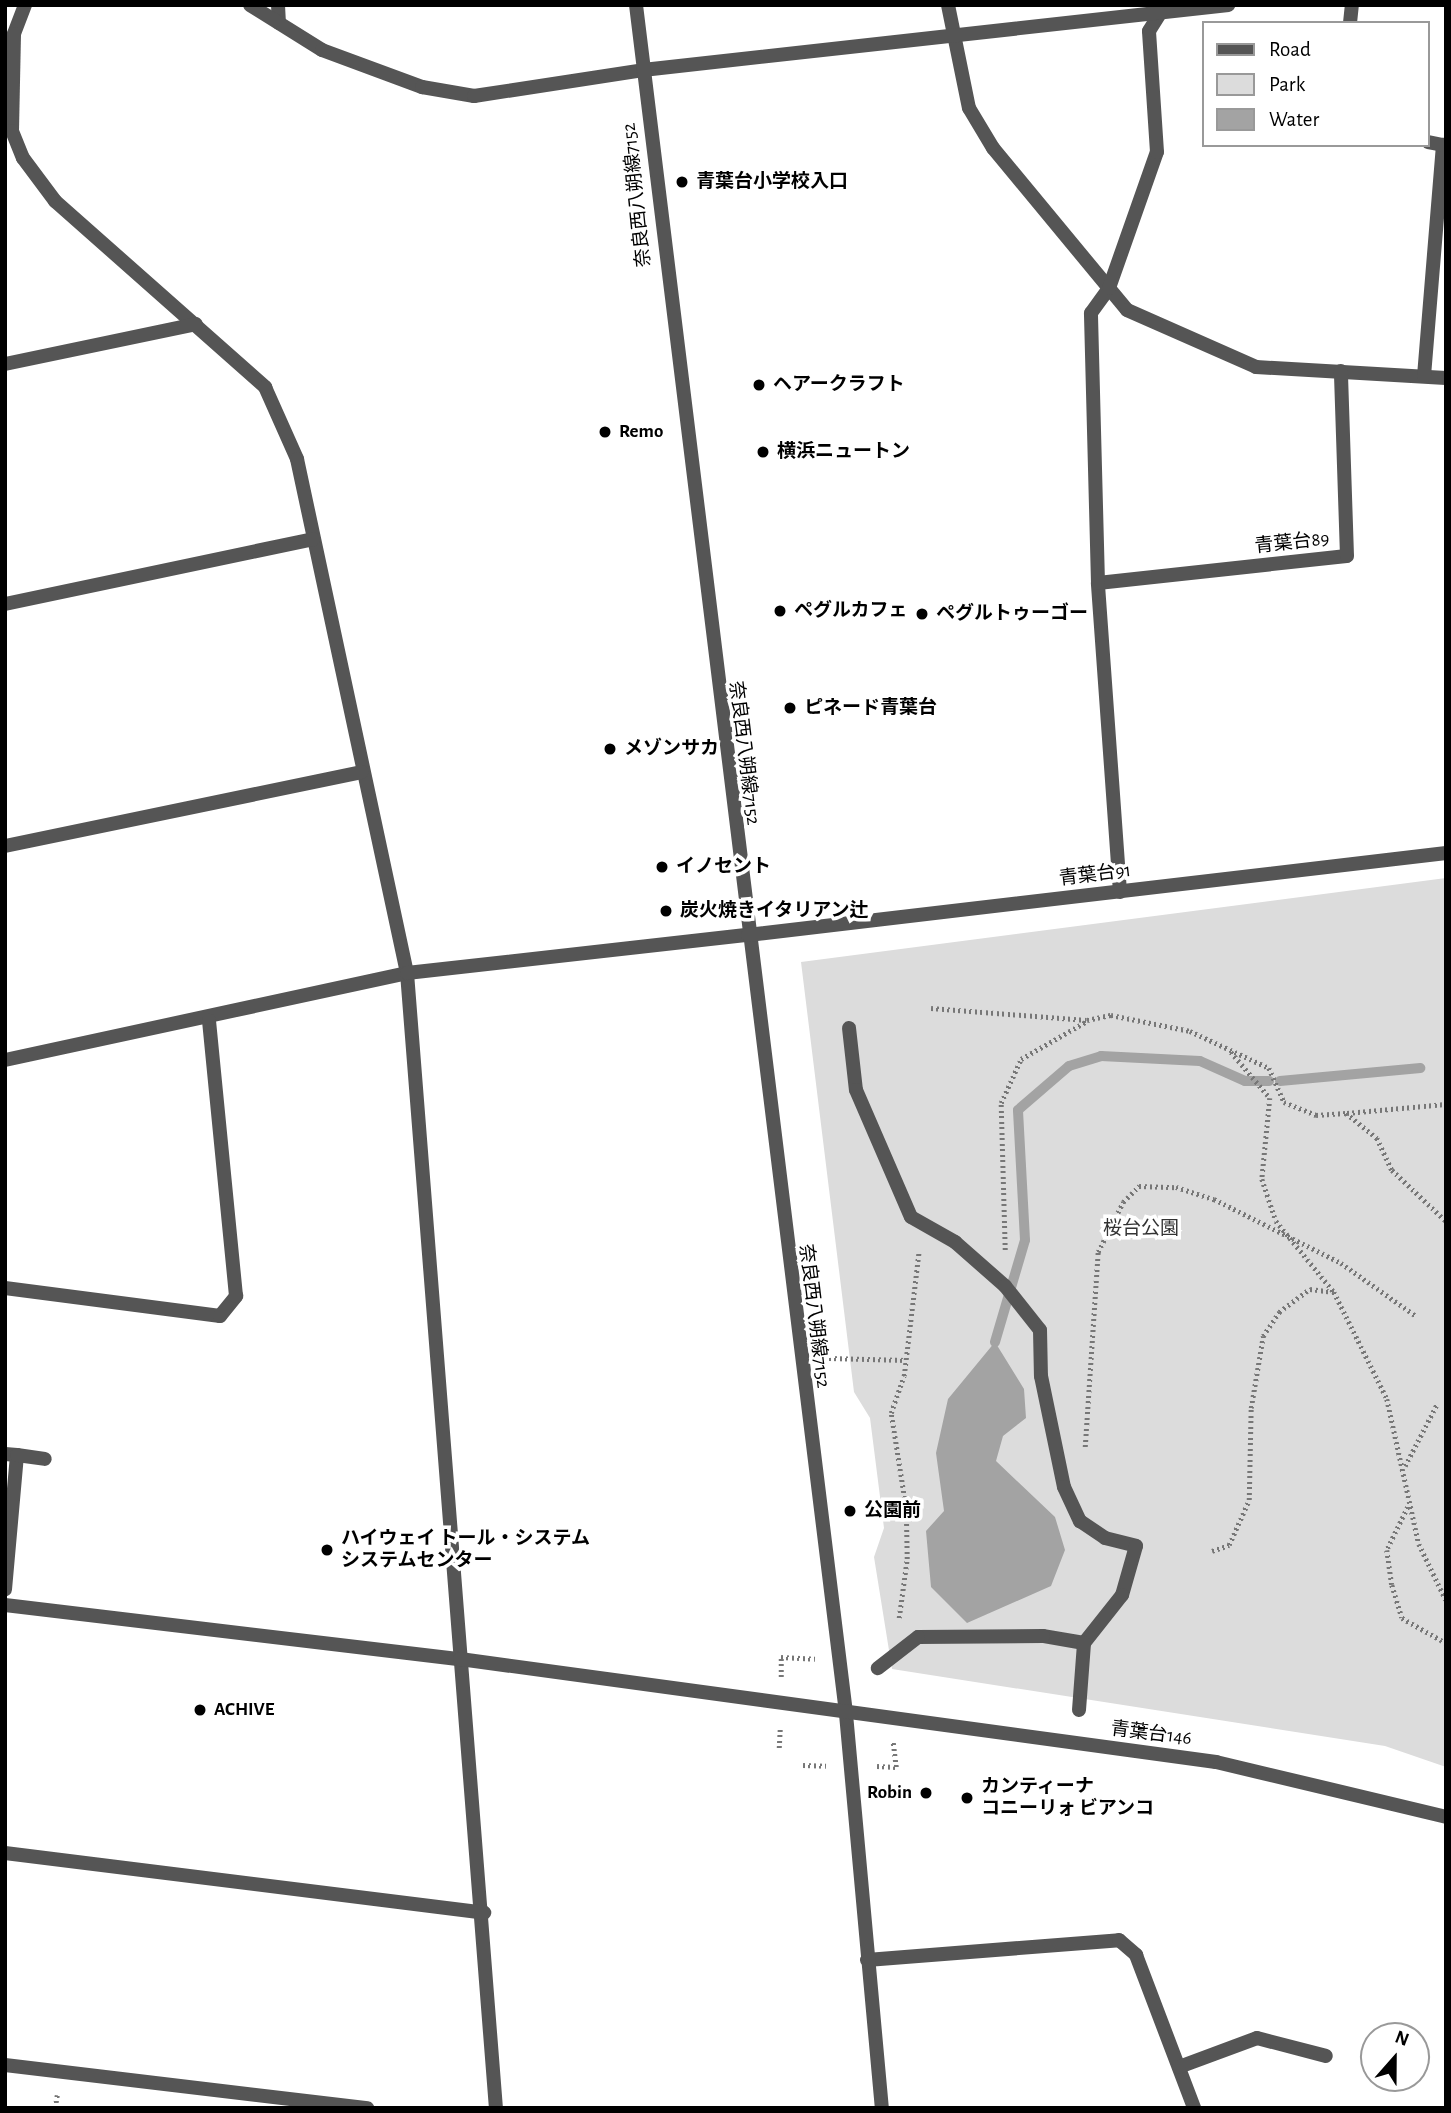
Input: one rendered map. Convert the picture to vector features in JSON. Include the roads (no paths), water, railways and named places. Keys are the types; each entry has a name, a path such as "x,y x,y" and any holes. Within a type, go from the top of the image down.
{"street":[{"path":"25,5 14,34 9,131 23,158 55,201 265,387 297,459 407,973 460,1659 484,1913 496,2108"},
{"path":"250,5 322,50 372,68 474,96 643,70 952,37 1165,7 1227,5"},
{"path":"278,5 279,23"},
{"name":"奈良西八朔線7152","path":"636,5 748,935 846,1714 882,2108"},
{"path":"948,5 952,37 969,108 993,148 1127,310 1256,367 1446,378"},
{"path":"1120,892 1098,583 1091,313 1109,288 1157,152 1149,31 1165,7"},
{"path":"1424,376 1443,145 1430,142"},
{"path":"5,364 195,324"},
{"name":"青葉台89","path":"1098,583 1347,556 1341,371"},
{"path":"5,604 313,539"},
{"path":"5,846 362,772"},
{"name":"青葉台91","path":"5,1060 209,1020 407,973 1446,853"},
{"path":"5,1288 220,1316 236,1296 209,1020"},
{"path":"849,1028 856,1090 911,1217 955,1242 1005,1286 1040,1329 1041,1376 1062,1474 1080,1521 1105,1538 1136,1546 1122,1595 1084,1643 1079,1710"},
{"path":"5,1589 11,1454 45,1459"},
{"name":"青葉台146","path":"5,1605 460,1659 846,1714 1216,1762 1446,1818"},
{"path":"882,1666 918,1637 1043,1636 1084,1643"},
{"path":"5,1853 484,1913"},
{"path":"867,1960 1119,1940 1136,1955 1194,2108"},
{"path":"1179,2067 1257,2038 1326,2056"},
{"path":"5,2065 367,2108"}],"water":[{"path":"995,1342 1024,1389 1026,1418 1003,1436 996,1461 1055,1517 1065,1550 1051,1586 967,1623 931,1587 926,1531 944,1511 936,1453 948,1399"}],"waterway":[{"path":"995,1342 1025,1240 1018,1110 1069,1066 1101,1056 1200,1061 1245,1081 1269,1081"},
{"path":"1280,1081 1420,1068"}],"place":[{"name":"青葉台小学校入口","path":"682,182"},
{"name":"ヘアークラフト","path":"759,385"},
{"name":"Remo","path":"605,432"},
{"name":"横浜ニュートン","path":"763,452"},
{"name":"ペグルカフェ","path":"780,611"},
{"name":"ペグルトゥーゴー","path":"922,614"},
{"name":"ピネード青葉台","path":"790,708"},
{"name":"メゾンサカ","path":"610,749"},
{"name":"イノセント","path":"662,867"},
{"name":"炭火焼きイタリアン辻","path":"666,911"},
{"name":"公園前","path":"850,1511"},
{"name":"ハイウェイ トール・システム システムセンター","path":"327,1550"},
{"name":"ACHIVE","path":"200,1710"},
{"name":"Robin","path":"926,1793"},
{"name":"カンティーナ コニーリォ ビアンコ","path":"967,1798"}],"park label":[{"name":"桜台公園","path":"1141,1229"}]}
